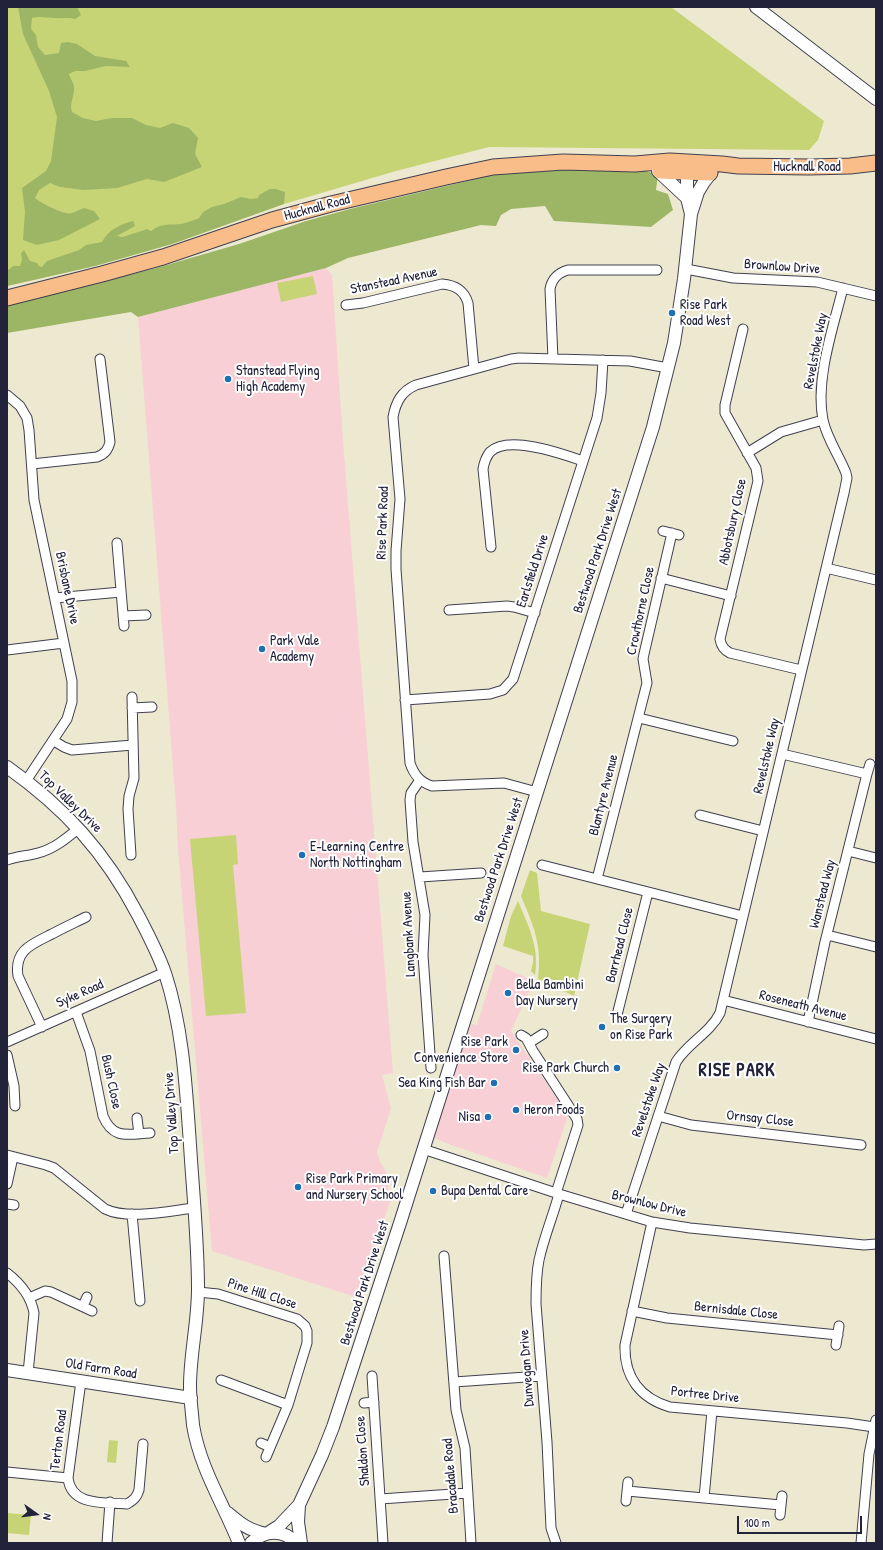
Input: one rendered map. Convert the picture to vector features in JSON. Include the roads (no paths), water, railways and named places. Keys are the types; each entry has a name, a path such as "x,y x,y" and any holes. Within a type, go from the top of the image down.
{"main road":[{"name":"Hucknall Road","path":"7,298 163,257 272,220 331,204 446,176 493,167 563,162 635,164 670,161 697,169 723,173 738,166 822,167 876,163"},
{"name":"Hucknall Road","path":"635,164 658,171 697,169"}],"street":[{"path":"756,7 876,99"},
{"path":"691,214 698,192 704,182 697,169"},
{"path":"687,198 697,169"},
{"path":"658,171 687,198 691,214"},
{"name":"Bestwood Park Drive West","path":"251,1543 258,1537 279,1526 299,1505 322,1454 337,1415 651,434 674,343 686,269 691,214"},
{"name":"Brownlow Drive","path":"686,269 726,277 817,282 876,296"},
{"path":"553,359 550,289 551,283 558,274 568,270 657,270"},
{"name":"Stanstead Avenue","path":"346,305 363,304 442,284 448,284 459,288 466,296 468,303 474,369"},
{"name":"Revelstoke Way","path":"626,1214 676,1062 684,1051 714,1023 720,1013 826,568 847,478 832,445 823,420 821,394 823,370 843,288"},
{"name":"Abbotsbury Close","path":"743,329 725,410 726,417 756,468 758,481 720,639 724,650 730,653 801,670"},
{"path":"32,464 97,457 108,449 110,442 100,359"},
{"name":"Rise Park Road","path":"420,780 412,770 410,763 396,569 400,498 393,417 396,405 408,388 511,359 630,361 668,368"},
{"name":"Earlsfield Drive","path":"405,700 490,694 503,690 513,679 584,461 600,407 603,360"},
{"path":"92,370 101,369"},
{"name":"Brisbane Drive","path":"7,395 20,406 27,418 34,500 72,681 72,702 67,719 54,741 26,781"},
{"path":"747,453 781,432 823,420"},
{"path":"491,547 483,469 485,461 491,451 505,446 527,446 554,450 584,461"},
{"name":"Crowthorne Close","path":"638,718 648,680 644,663 644,654 671,533"},
{"path":"117,544 114,554 121,592 124,626"},
{"path":"826,568 876,580"},
{"path":"662,578 730,596"},
{"path":"55,598 121,592"},
{"path":"449,610 507,606 535,612"},
{"path":"123,616 146,615"},
{"path":"7,650 64,644"},
{"path":"131,855 127,845 128,804 134,778 132,697"},
{"path":"132,708 152,707"},
{"path":"638,718 727,743"},
{"name":"Blantyre Avenue","path":"598,879 638,718"},
{"path":"54,741 64,748 72,750 133,745"},
{"path":"782,754 867,774"},
{"name":"Wanstead Way","path":"808,1022 827,935 870,764"},
{"name":"Top Valley Drive","path":"7,767 51,801 79,828 102,855 123,886 152,940 165,972 182,1048 197,1252 198,1292 190,1392 194,1427 205,1470 216,1495 225,1510 239,1543"},
{"path":"420,780 426,784 440,786 504,783 537,792"},
{"name":"Langbank Avenue","path":"420,780 411,793 410,800 413,842 420,877 425,915 423,955 434,1042 431,1068"},
{"path":"700,815 763,830"},
{"path":"8,857 38,854 68,838 79,828"},
{"path":"848,851 876,858"},
{"path":"542,865 554,863 598,879 743,916"},
{"path":"420,877 481,873"},
{"name":"Barrhead Close","path":"617,1015 648,892"},
{"path":"42,1026 18,976 17,968 19,959 29,945 86,917"},
{"path":"75,922 79,931"},
{"path":"827,935 876,947"},
{"name":"Syke Road","path":"7,1042 165,972"},
{"name":"Roseneath Avenue","path":"723,1000 876,1039"},
{"name":"Barrhead Close","path":"610,1002 620,1004"},
{"name":"Bush Close","path":"76,1012 90,1051 103,1116 106,1123 110,1129 123,1135 150,1133"},
{"path":"529,1043 543,1034"},
{"name":"Dunvegan Drive","path":"521,1035 526,1038 577,1119 578,1125 542,1246 537,1273 536,1304 547,1442 551,1528 556,1543"},
{"path":"7,1056 12,1074 15,1106"},
{"path":"15,1095 24,1095"},
{"name":"Ornsay Close","path":"658,1116 690,1125 861,1144"},
{"name":"Bush Close","path":"137,1118 139,1134"},
{"name":"Brownlow Drive","path":"423,1149 652,1222 690,1228 864,1245 876,1244"},
{"path":"7,1184 10,1156 46,1164 54,1168 105,1209 113,1213 132,1214 194,1208"},
{"path":"129,1293 140,1297 132,1214"},
{"name":"Portree Drive","path":"652,1222 632,1311 624,1357 628,1371 637,1386 647,1396 660,1404 670,1407 847,1423 875,1423"},
{"name":"Bracadale Road","path":"444,1256 456,1410 465,1448 471,1543"},
{"path":"7,1273 22,1288 32,1305 34,1320 28,1373"},
{"path":"29,1298 45,1291 51,1292 92,1311"},
{"name":"Pine Hill Close","path":"198,1292 218,1294 297,1319 305,1326 308,1337 307,1344 288,1405 266,1457"},
{"path":"83,1306 87,1297"},
{"name":"Bernisdale Close","path":"632,1311 667,1318 838,1330 836,1345"},
{"name":"Old Farm Road","path":"7,1370 175,1395 190,1392"},
{"name":"Shaldon Close","path":"372,1376 383,1543"},
{"path":"454,1382 541,1376"},
{"path":"221,1380 288,1405"},
{"name":"Terton Road","path":"80,1381 68,1478 72,1491 80,1498 86,1500 128,1504 133,1501 139,1490 142,1444"},
{"path":"227,1393 230,1384"},
{"name":"Shaldon Close","path":"364,1403 374,1402"},
{"path":"704,1498 712,1411"},
{"path":"861,1543 867,1465 875,1423"},
{"path":"261,1443 270,1447"},
{"path":"7,1472 68,1478"},
{"path":"626,1501 627,1487 704,1498 782,1500 780,1515"},
{"name":"Shaldon Close","path":"380,1499 468,1493"},
{"path":"107,1543 110,1502"},
{"name":"Bestwood Park Drive West","path":"299,1505 298,1522 300,1543"},
{"name":"Top Valley Drive","path":"225,1510 240,1524 251,1530 267,1533"},
{"path":"267,1533 274,1532 286,1535 296,1543"}],"place":[{"name":"Rise Park Road West","path":"672,313"},
{"name":"Stanstead Flying High Academy","path":"228,379"},
{"name":"Park Vale Academy","path":"262,649"},
{"name":"E-Learning Centre North Nottingham","path":"302,855"},
{"name":"Bella Bambini Day Nursery","path":"508,993"},
{"name":"The Surgery on Rise Park","path":"602,1027"},
{"name":"Rise Park Convenience Store","path":"516,1050"},
{"name":"Rise Park Church","path":"617,1068"},
{"name":"Sea King Fish Bar","path":"494,1083"},
{"name":"Heron Foods","path":"516,1110"},
{"name":"Nisa","path":"488,1117"},
{"name":"Rise Park Primary and Nursery School","path":"298,1187"},
{"name":"Bupa Dental Care","path":"433,1191"}],"district":[{"name":"RISE PARK","path":"737,1071"}]}
